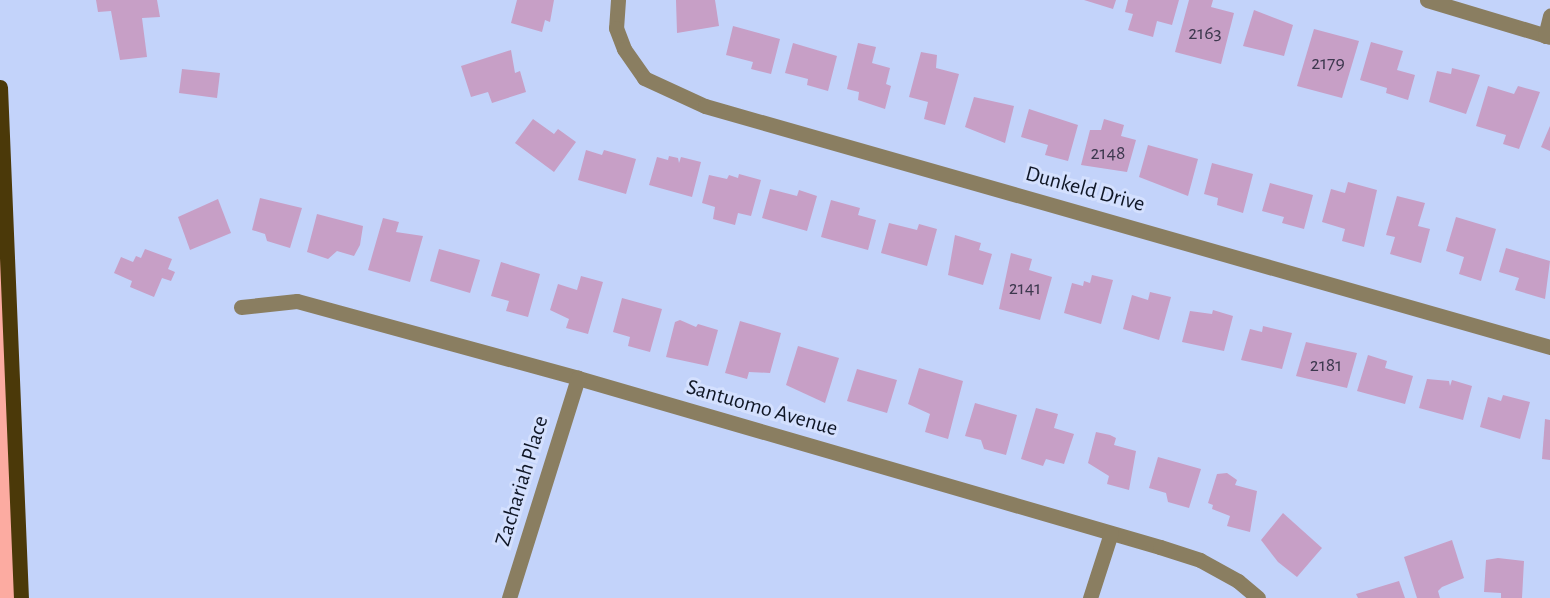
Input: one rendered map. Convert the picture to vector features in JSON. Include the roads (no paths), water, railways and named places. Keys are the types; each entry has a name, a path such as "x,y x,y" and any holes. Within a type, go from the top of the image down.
{"main road":[{"path":"0,87 21,598"}],"street":[{"name":"Dunkeld Drive","path":"618,0 616,28 624,49 644,78 705,106 1550,347"},
{"path":"1427,0 1547,36 1550,16"},
{"name":"Santuomo Avenue","path":"242,307 297,301 578,378 1111,532 1200,560 1238,580 1258,598"},
{"name":"Zachariah Place","path":"509,598 578,378"},
{"path":"1090,598 1111,532"}]}
